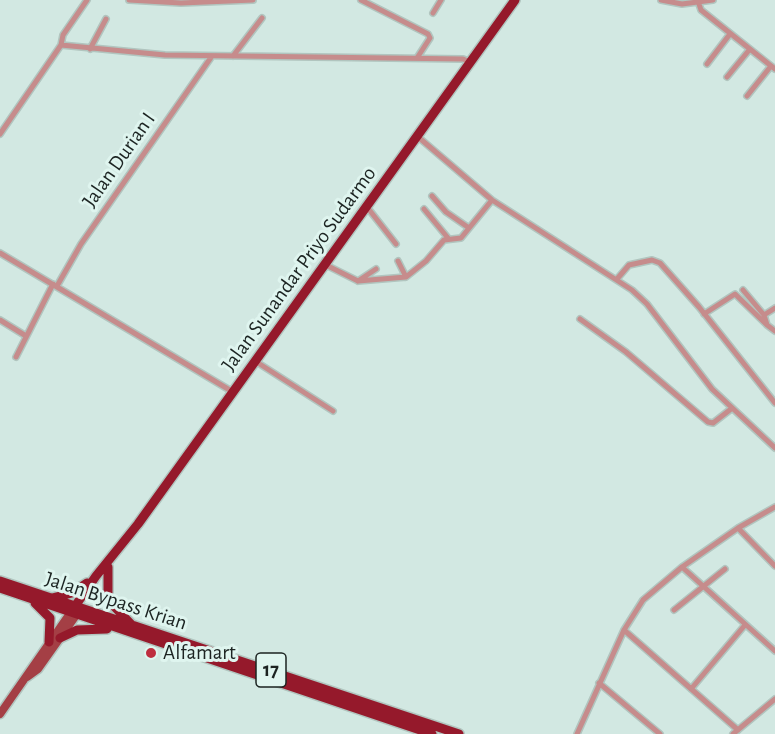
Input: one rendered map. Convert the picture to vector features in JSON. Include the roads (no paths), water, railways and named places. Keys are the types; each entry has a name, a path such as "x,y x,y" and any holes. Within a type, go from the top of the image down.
{"highway":[{"name":"Jalan Sunandar Priyo Sudarmo","path":"76,610 515,0"},
{"name":"Jalan Sunandar Priyo Sudarmo","path":"76,610 96,576 110,563"},
{"path":"110,563 108,600 135,627"},
{"path":"52,598 77,591 96,576"},
{"name":"Jalan Bypass Krian","path":"0,581 52,598 119,630 432,734"},
{"name":"Jalan Bypass Krian","path":"0,588 135,627 459,734"},
{"path":"24,596 37,604 50,618 49,642"},
{"path":"60,638 86,629 119,630"}],"main road":[{"name":"Jalan Sunandar Priyo Sudarmo","path":"26,678 38,669 76,610"},
{"name":"Jalan Sunandar Priyo Sudarmo","path":"0,714 49,642 76,610"}],"street":[{"path":"0,134 61,45 63,35 87,0"},
{"path":"129,0 253,0"},
{"path":"361,0 428,34 430,38 417,58"},
{"path":"433,13 441,0"},
{"path":"661,0 682,4 699,4 713,0"},
{"path":"699,4 701,10 773,67 747,96"},
{"path":"233,56 262,18"},
{"path":"90,49 106,19"},
{"path":"707,64 730,34"},
{"path":"61,45 90,49 212,56 463,59 470,62"},
{"path":"727,77 750,49"},
{"name":"Jalan Durian I","path":"16,357 55,285 81,244 212,56"},
{"path":"417,136 492,200 617,279 646,304 694,369 731,409 775,448"},
{"path":"432,196 446,212 469,228"},
{"path":"424,209 448,238 460,239 492,200"},
{"path":"367,207 396,244"},
{"path":"326,265 358,281 406,277 418,269 448,238"},
{"path":"0,253 233,392"},
{"path":"399,261 406,277"},
{"path":"617,279 629,265 657,261 704,314 775,404"},
{"path":"358,281 376,269"},
{"path":"743,290 764,315 767,325"},
{"path":"704,314 736,294 775,332"},
{"path":"764,315 775,308"},
{"path":"580,319 626,352 708,422 713,423 731,409"},
{"path":"0,320 26,336"},
{"path":"255,361 333,411"},
{"path":"577,734 624,630 643,600 682,567 738,528 775,507"},
{"path":"738,528 775,566"},
{"path":"682,567 775,651"},
{"path":"674,610 725,569"},
{"path":"691,689 745,625"},
{"path":"624,630 736,732 775,699"},
{"path":"599,683 660,734"}],"place":[{"name":"Alfamart","path":"151,653"}]}
